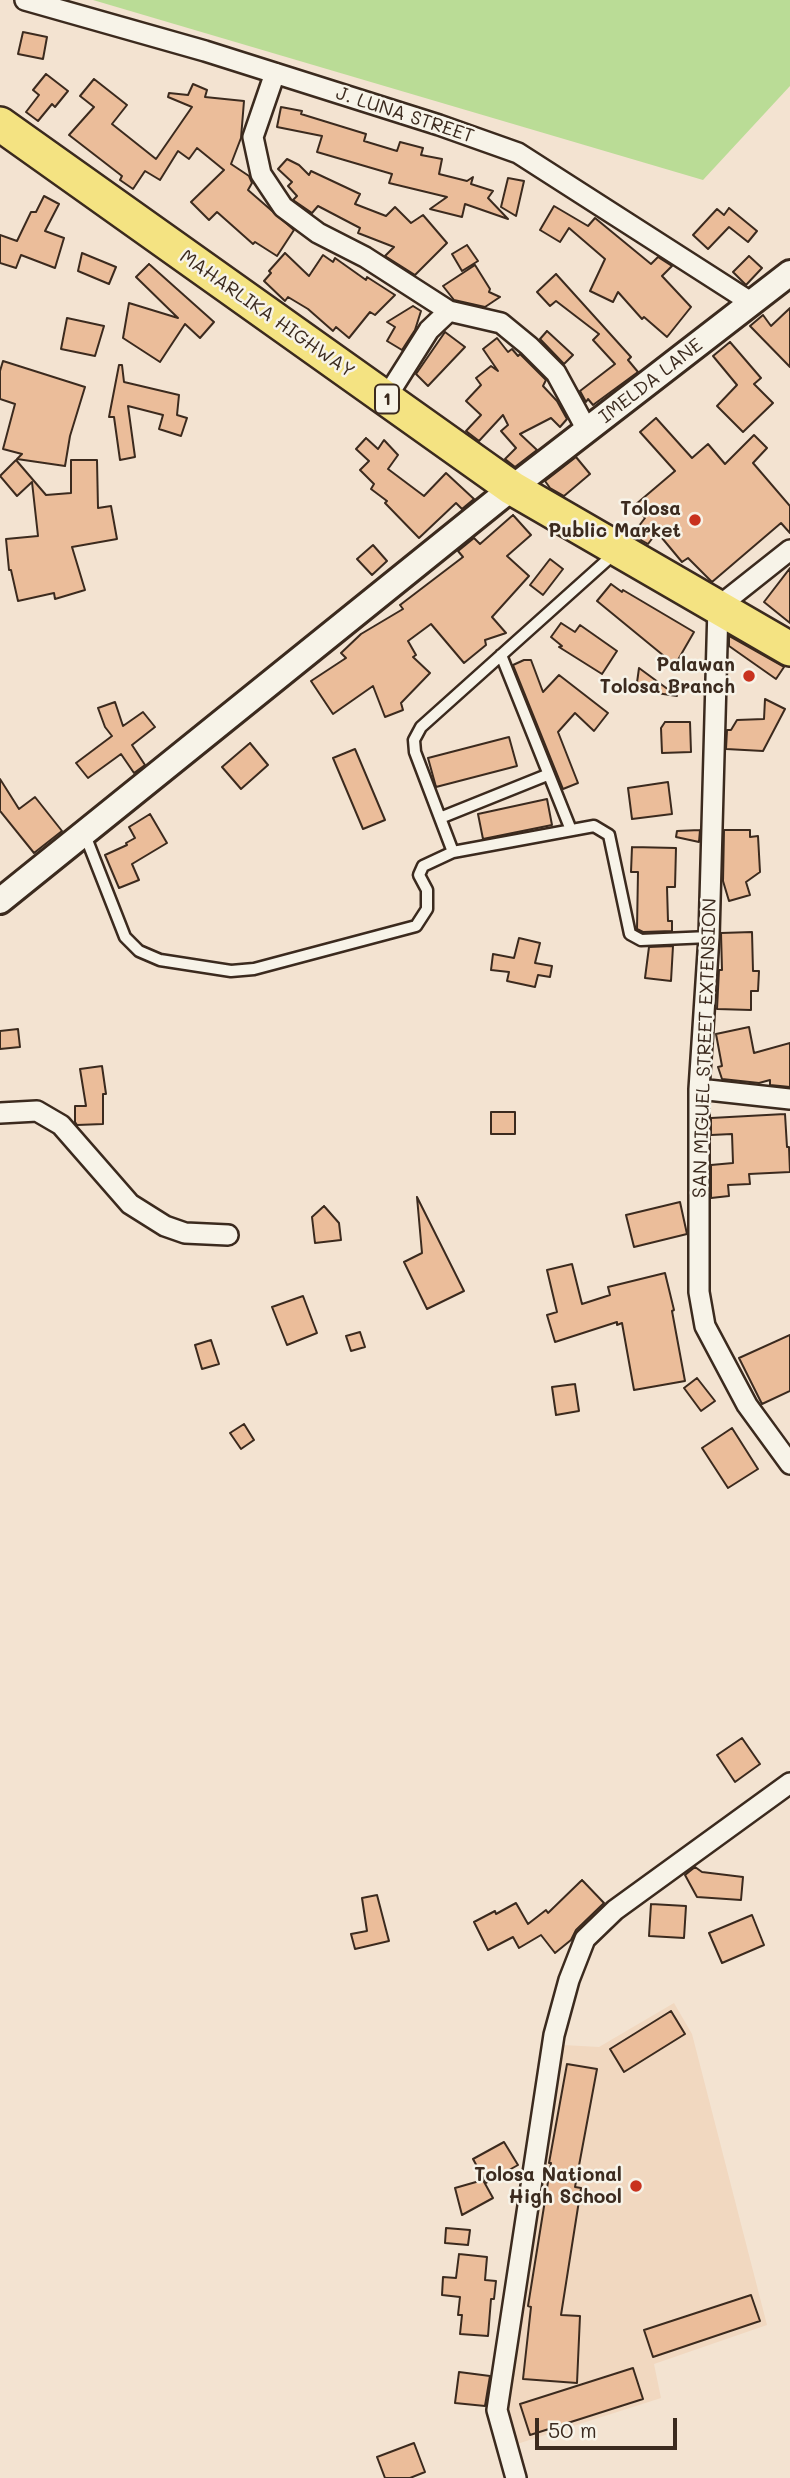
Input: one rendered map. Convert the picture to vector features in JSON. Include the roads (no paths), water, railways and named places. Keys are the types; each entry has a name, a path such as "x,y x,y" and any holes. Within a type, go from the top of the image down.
{"highway":[{"name":"MAHARLIKA HIGHWAY","path":"0,124 512,488 790,649"}],"street":[{"name":"J. LUNA STREET","path":"25,0 205,51 439,125 518,153 752,303"},
{"path":"275,73 253,137 261,174 283,207 318,233 365,257 449,311 501,323 556,373 587,430"},
{"name":"IMELDA LANE","path":"0,901 512,488 790,273"},
{"path":"386,398 429,330 449,311"},
{"path":"718,607 790,550"},
{"name":"SAN MIGUEL STREET EXTENSION","path":"718,607 709,937 699,1088 699,1292 705,1326 747,1405 790,1464"},
{"path":"699,1088 790,1099"},
{"path":"0,1113 37,1111 61,1125 130,1204 165,1226 185,1233 228,1235"},
{"path":"516,2478 497,2410 554,2035 569,1980 585,1939 615,1910 790,1783"}],"lane":[{"path":"453,852 415,752 414,740 421,727 619,550"},
{"path":"500,655 571,830"},
{"path":"440,818 547,775"},
{"path":"84,833 125,937 139,951 160,960 231,971 265,967 416,926 427,909 427,890 419,875 423,866 453,852 594,825 609,835 630,934 642,940 709,937"}],"place":[{"name":"Tolosa Public Market","path":"695,520"},
{"name":"Palawan Tolosa Branch","path":"749,676"},
{"name":"Tolosa National High School","path":"636,2186"}]}
